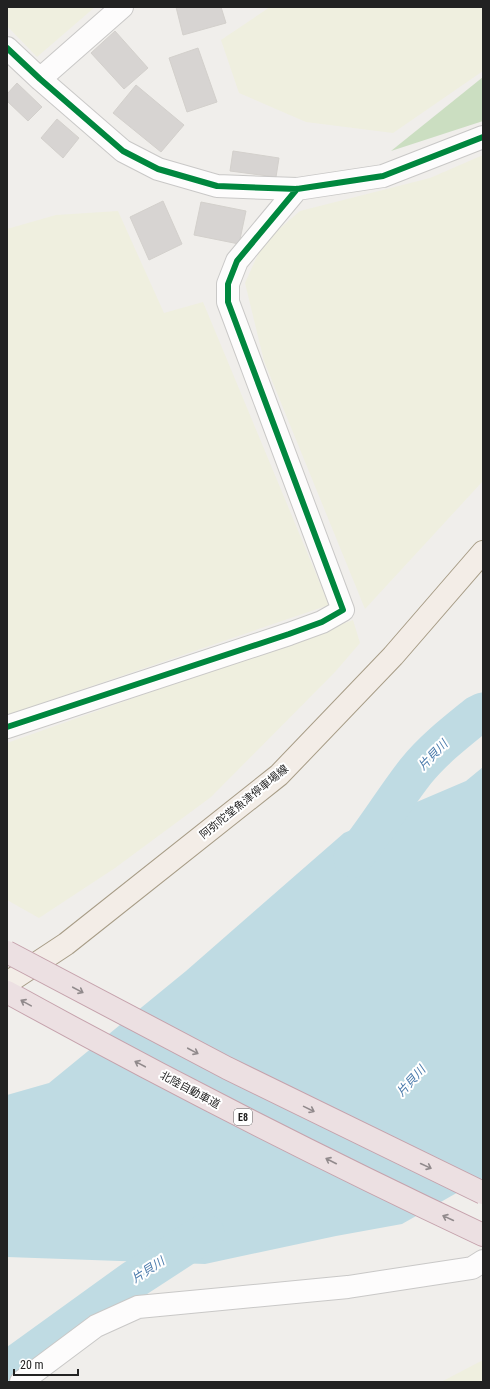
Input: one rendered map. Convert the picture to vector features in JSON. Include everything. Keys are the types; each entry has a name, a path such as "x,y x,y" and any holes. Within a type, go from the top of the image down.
{"highway":[{"path":"7,952 226,1068 483,1193"},
{"name":"北陸自動車道","path":"7,992 220,1106 393,1192 483,1234"}],"main road":[{"name":"阿弥陀堂魚津停車場線","path":"7,983 66,944 280,775 393,656 483,552"}],"street":[{"path":"40,79 122,7"},
{"path":"7,48 40,79 123,151 158,169 217,186 297,189 383,176 483,137"},
{"path":"7,727 322,622 344,610 228,302 228,284 237,261 297,189"},
{"path":"21,1382 96,1326 138,1307 348,1287 472,1268 483,1261"}],"green space":[{"path":"7,7 95,7 37,57 7,26"},
{"path":"270,7 483,7 483,71 393,133 306,122 239,93 221,40"},
{"path":"483,77 483,121 391,151"},
{"path":"483,155 483,481 365,609 264,361 245,283 263,243 300,211 430,178"},
{"path":"118,211 164,313 203,302 329,605 7,715 7,229 56,215"},
{"path":"353,620 360,643 335,672 211,797 115,868 39,918 7,900 7,743"},
{"path":"483,1360 483,1382 441,1382"}],"water":[{"path":"483,767 483,1178 402,1224 336,1236 205,1264 7,1257 7,1095 49,1083 186,971 344,833 466,781"}],"building":[{"path":"176,7 221,7 226,23 183,35"},
{"path":"115,31 148,68 124,89 91,53"},
{"path":"198,48 217,102 187,112 169,58"},
{"path":"17,83 42,107 28,121 7,101 7,94"},
{"path":"136,85 184,125 161,152 113,113"},
{"path":"57,119 79,138 63,158 41,138"},
{"path":"233,151 279,158 276,177 230,171"},
{"path":"163,201 182,244 149,260 130,217"},
{"path":"201,202 246,211 239,244 194,235"}],"waterway":[{"name":"片貝川","path":"353,858 423,763 453,734 483,712"},
{"name":"片貝川","path":"7,1371 133,1280 205,1233"}],"cycle path":[{"path":"7,48 40,79 123,151 158,169 217,186 297,189 383,176 483,137"},
{"path":"7,727 289,634 322,622 343,610 228,302 228,284 237,261 297,189"}]}
